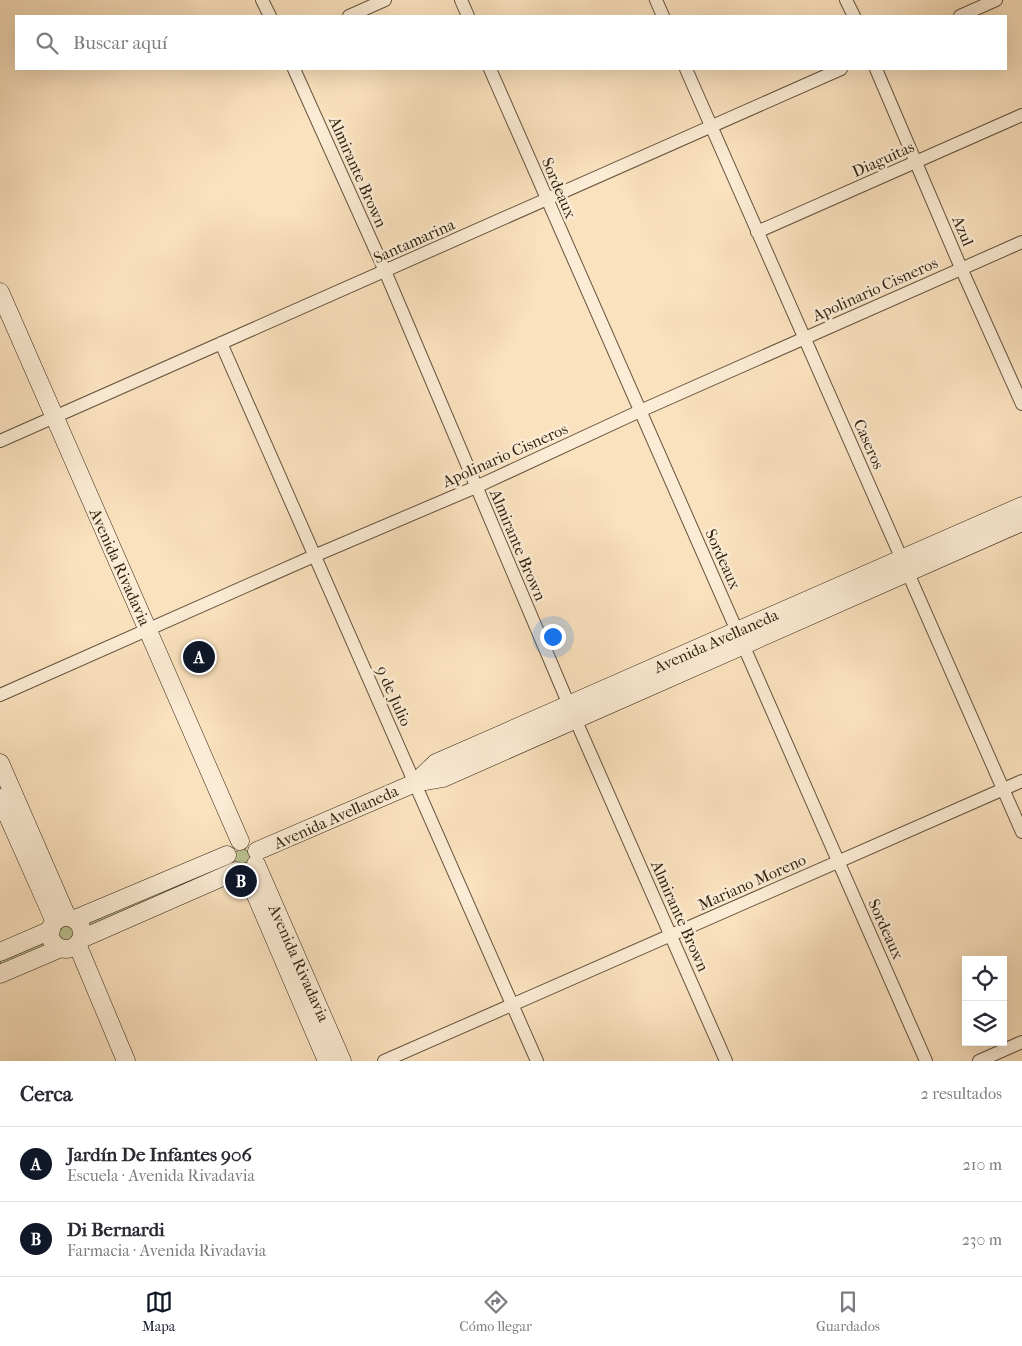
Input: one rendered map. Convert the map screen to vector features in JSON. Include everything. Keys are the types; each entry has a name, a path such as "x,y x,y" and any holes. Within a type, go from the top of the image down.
{"main road":[{"name":"Avenida Rivadavia","path":"0,292 49,418 143,631 232,847 230,866 249,865"},
{"name":"Avenida Rivadavia","path":"0,320 49,418"},
{"name":"Avenida Avellaneda","path":"905,566 1022,506"},
{"name":"Avenida Avellaneda","path":"0,974 71,945 249,865 414,782 443,778 572,712 905,566 1022,522"},
{"path":"0,763 3,790 62,922 81,928 71,945"},
{"path":"0,952 62,922 232,847 250,843 249,865"},
{"name":"Avenida Rivadavia","path":"249,865 327,1061"},
{"name":"Avenida Rivadavia","path":"249,865 342,1061"},
{"path":"62,922 53,941 71,945"},
{"path":"71,945 115,1061"},
{"path":"71,945 126,1061"}],"street":[{"path":"262,0 270,15"},
{"path":"351,15 385,0"},
{"path":"461,0 468,15"},
{"path":"656,0 663,15"},
{"path":"846,0 854,15"},
{"path":"962,15 996,0"},
{"name":"Almirante Brown","path":"294,70 385,271 572,712 726,1061"},
{"name":"Sordeaux","path":"490,70 926,1061"},
{"name":"Caseros","path":"686,70 1022,832"},
{"name":"Santamarina","path":"0,440 839,70"},
{"name":"Azul","path":"876,70 1022,404"},
{"name":"Diaguitas","path":"757,232 1022,115"},
{"name":"Apolinario Cisneros","path":"0,695 314,556 476,488 640,411 1022,242"},
{"name":"9 de Julio","path":"220,343 538,1061"},
{"name":"Mariano Moreno","path":"384,1061 1022,781"},
{"path":"979,1061 1022,1042"}],"green space":[{"path":"239,849 245,849 250,854 248,863 239,865 234,860 234,854"},
{"path":"221,864 224,870 89,929 86,923"},
{"path":"63,926 69,926 74,931 72,940 63,942 58,937 58,931"},
{"path":"44,942 46,947 0,967 0,961"}],"place":[{"name":"Jardín De Infantes 906","path":"199,657"},
{"name":"Di Bernardi","path":"241,881"}]}
